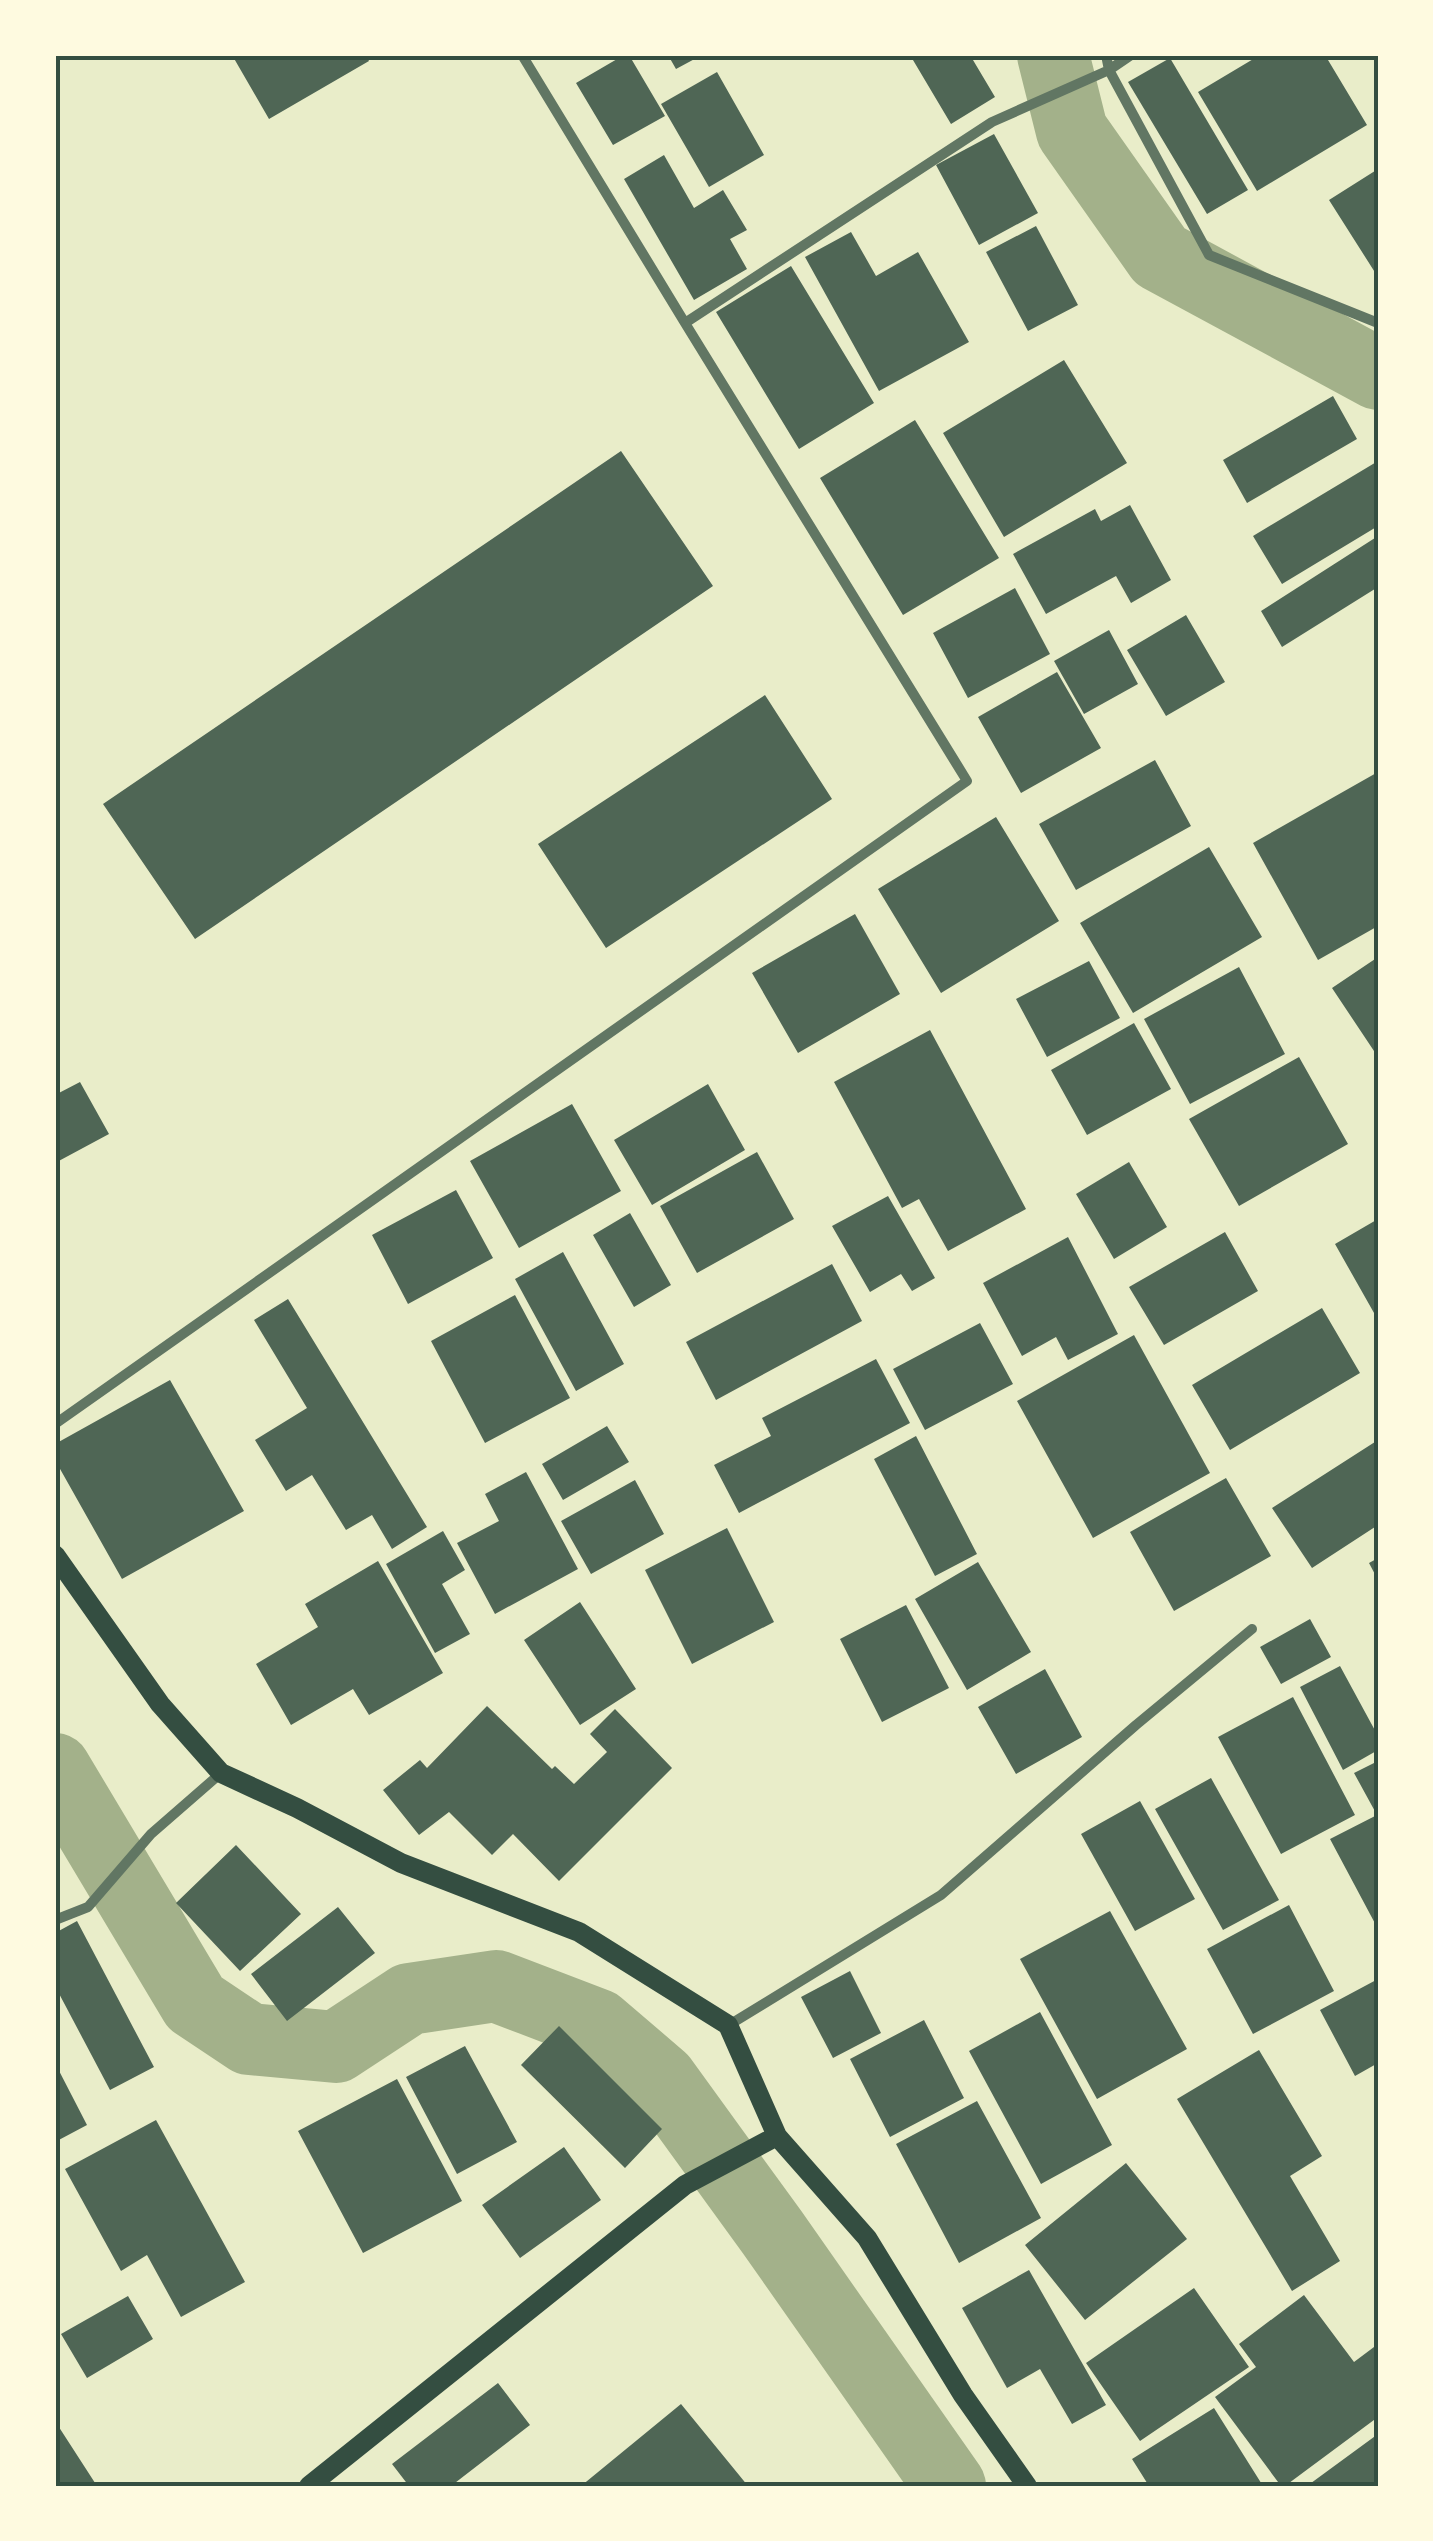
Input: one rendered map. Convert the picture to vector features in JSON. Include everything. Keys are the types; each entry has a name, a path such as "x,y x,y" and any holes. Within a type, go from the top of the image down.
{"main road":[{"path":"55,1555 160,1704 221,1773 401,1862 579,1932 728,2026 778,2136 867,2238 963,2395 1027,2486"},
{"path":"309,2486 685,2184 778,2136"}],"street":[{"path":"55,1424 967,781 522,55"},
{"path":"1106,55 1109,70 1209,256 1378,323"},
{"path":"685,323 992,122 1109,70 1131,55"},
{"path":"728,2026 941,1895 1252,1629"},
{"path":"55,1920 88,1908 150,1834 221,1773"}],"building":[{"path":"232,55 366,55 369,61 269,119"},
{"path":"629,55 665,116 613,145 576,83"},
{"path":"668,55 702,55 676,69"},
{"path":"910,55 970,55 995,97 951,124"},
{"path":"1260,55 1325,55 1367,125 1257,191 1198,92"},
{"path":"1170,58 1248,190 1207,214 1128,82"},
{"path":"717,72 764,155 709,187 661,104"},
{"path":"994,134 1038,213 979,245 936,165"},
{"path":"664,155 694,208 723,190 747,230 730,239 747,269 694,300 624,179"},
{"path":"1378,169 1378,272 1376,274 1329,200"},
{"path":"1036,226 1078,305 1028,331 986,252"},
{"path":"851,232 876,276 918,252 969,342 879,391 805,257"},
{"path":"791,266 874,403 799,449 716,312"},
{"path":"1064,360 1127,463 1004,537 943,433"},
{"path":"1333,396 1357,439 1247,503 1223,460"},
{"path":"915,420 999,558 903,615 820,478"},
{"path":"621,451 713,586 195,939 103,804"},
{"path":"1378,461 1378,526 1282,584 1253,536"},
{"path":"1130,505 1171,580 1131,603 1116,576 1046,614 1013,554 1095,509 1101,521"},
{"path":"1378,536 1378,587 1282,647 1261,611"},
{"path":"1015,588 1050,654 968,698 933,633"},
{"path":"1186,615 1225,682 1166,716 1127,650"},
{"path":"1109,630 1138,684 1084,714 1054,661"},
{"path":"1057,672 1101,748 1021,793 978,717"},
{"path":"765,695 832,799 606,948 538,844"},
{"path":"1155,760 1191,826 1076,890 1039,824"},
{"path":"1378,772 1378,926 1318,960 1253,843"},
{"path":"996,817 1059,921 941,993 878,889"},
{"path":"1209,847 1262,937 1133,1013 1080,923"},
{"path":"855,914 900,994 798,1053 752,973"},
{"path":"1378,957 1378,1057 1332,988"},
{"path":"1089,961 1120,1018 1047,1057 1016,999"},
{"path":"1239,967 1285,1054 1190,1104 1144,1019"},
{"path":"1134,1023 1171,1089 1087,1135 1051,1070"},
{"path":"930,1030 1026,1209 948,1251 919,1199 902,1208 834,1082"},
{"path":"1299,1057 1348,1144 1239,1206 1189,1119"},
{"path":"80,1082 109,1134 55,1163 55,1095"},
{"path":"708,1084 745,1150 652,1205 614,1140"},
{"path":"572,1104 621,1191 519,1248 470,1161"},
{"path":"757,1152 794,1219 697,1273 660,1206"},
{"path":"1129,1162 1167,1227 1114,1259 1076,1194"},
{"path":"456,1190 493,1258 408,1304 372,1235"},
{"path":"888,1196 935,1278 912,1291 901,1274 870,1292 832,1226"},
{"path":"630,1213 671,1285 634,1307 593,1235"},
{"path":"1378,1219 1378,1320 1335,1244"},
{"path":"1225,1232 1258,1291 1164,1345 1129,1287"},
{"path":"1068,1237 1118,1334 1068,1360 1056,1337 1022,1356 983,1283"},
{"path":"563,1252 624,1364 576,1391 515,1279"},
{"path":"832,1264 862,1321 716,1400 686,1342"},
{"path":"515,1295 570,1398 485,1443 431,1341"},
{"path":"288,1299 427,1527 392,1549 372,1515 346,1530 312,1475 286,1491 255,1440 307,1408 254,1320"},
{"path":"1322,1308 1360,1373 1230,1450 1192,1385"},
{"path":"980,1323 1013,1384 925,1430 893,1369"},
{"path":"1134,1335 1210,1473 1093,1538 1017,1401"},
{"path":"876,1359 910,1423 739,1513 714,1465 771,1436 762,1418"},
{"path":"170,1380 244,1511 122,1579 55,1460 55,1444"},
{"path":"607,1426 629,1462 563,1500 542,1464"},
{"path":"916,1436 977,1554 935,1576 874,1459"},
{"path":"1378,1440 1378,1525 1312,1568 1272,1508"},
{"path":"526,1472 578,1569 495,1614 457,1543 499,1521 485,1494"},
{"path":"1226,1478 1271,1556 1174,1611 1130,1532"},
{"path":"635,1480 664,1534 591,1574 561,1521"},
{"path":"727,1528 774,1622 692,1664 645,1570"},
{"path":"443,1531 465,1570 442,1584 470,1634 435,1653 386,1564"},
{"path":"1378,1558 1378,1580 1369,1563"},
{"path":"378,1561 443,1673 369,1715 353,1689 291,1725 256,1664 318,1627 305,1604"},
{"path":"978,1562 1031,1652 967,1690 915,1599"},
{"path":"580,1602 636,1689 580,1725 524,1640"},
{"path":"906,1605 949,1688 882,1722 840,1639"},
{"path":"1310,1619 1331,1657 1281,1684 1260,1647"},
{"path":"1340,1666 1378,1736 1378,1750 1343,1770 1300,1687"},
{"path":"1045,1669 1082,1737 1016,1774 978,1707"},
{"path":"1293,1697 1355,1815 1281,1854 1218,1737"},
{"path":"487,1706 552,1769 555,1766 574,1784 607,1752 590,1734 615,1709 672,1768 559,1881 513,1834 492,1855 449,1812 419,1835 383,1790 420,1760 427,1768"},
{"path":"1378,1761 1378,1929 1330,1839 1377,1815 1354,1773"},
{"path":"1211,1778 1279,1900 1223,1930 1155,1809"},
{"path":"1140,1801 1195,1899 1135,1931 1081,1834"},
{"path":"236,1845 301,1914 240,1971 176,1903"},
{"path":"1289,1905 1334,1991 1253,2034 1207,1949"},
{"path":"338,1907 375,1953 287,2021 251,1974"},
{"path":"1110,1911 1187,2049 1097,2099 1020,1959"},
{"path":"77,1921 154,2067 110,2090 55,1986 55,1933"},
{"path":"850,1971 881,2033 833,2058 801,1997"},
{"path":"1378,1979 1378,2063 1355,2076 1320,2010"},
{"path":"1040,2012 1112,2145 1041,2184 969,2051"},
{"path":"924,2020 964,2098 890,2137 850,2059"},
{"path":"559,2026 662,2129 625,2168 521,2065"},
{"path":"465,2046 517,2142 457,2174 406,2077"},
{"path":"1259,2050 1322,2156 1290,2176 1340,2261 1292,2291 1177,2099"},
{"path":"55,2063 87,2125 55,2142"},
{"path":"397,2079 462,2201 363,2253 298,2131"},
{"path":"977,2101 1041,2218 959,2263 896,2144"},
{"path":"156,2120 245,2282 181,2317 147,2255 121,2271 65,2169"},
{"path":"564,2147 601,2200 520,2258 482,2205"},
{"path":"1126,2163 1187,2239 1085,2320 1025,2245"},
{"path":"1029,2270 1106,2405 1072,2424 1040,2369 1007,2388 962,2308"},
{"path":"1194,2288 1249,2367 1140,2441 1086,2363"},
{"path":"1304,2295 1354,2362 1374,2347 1378,2352 1378,2417 1281,2486 1215,2397 1256,2367 1239,2344"},
{"path":"128,2296 153,2339 87,2378 61,2334"},
{"path":"498,2383 530,2425 451,2486 409,2486 392,2464"},
{"path":"681,2404 748,2486 581,2486"},
{"path":"1214,2408 1263,2486 1149,2486 1132,2459"},
{"path":"55,2421 97,2486 55,2486"},
{"path":"1378,2434 1378,2486 1307,2486"}],"waterway":[{"path":"1053,55 1072,131 1160,256 1378,374"},
{"path":"55,1769 195,2003 249,2039 336,2047 409,1999 496,1986 598,2025 661,2079 950,2486"}]}
